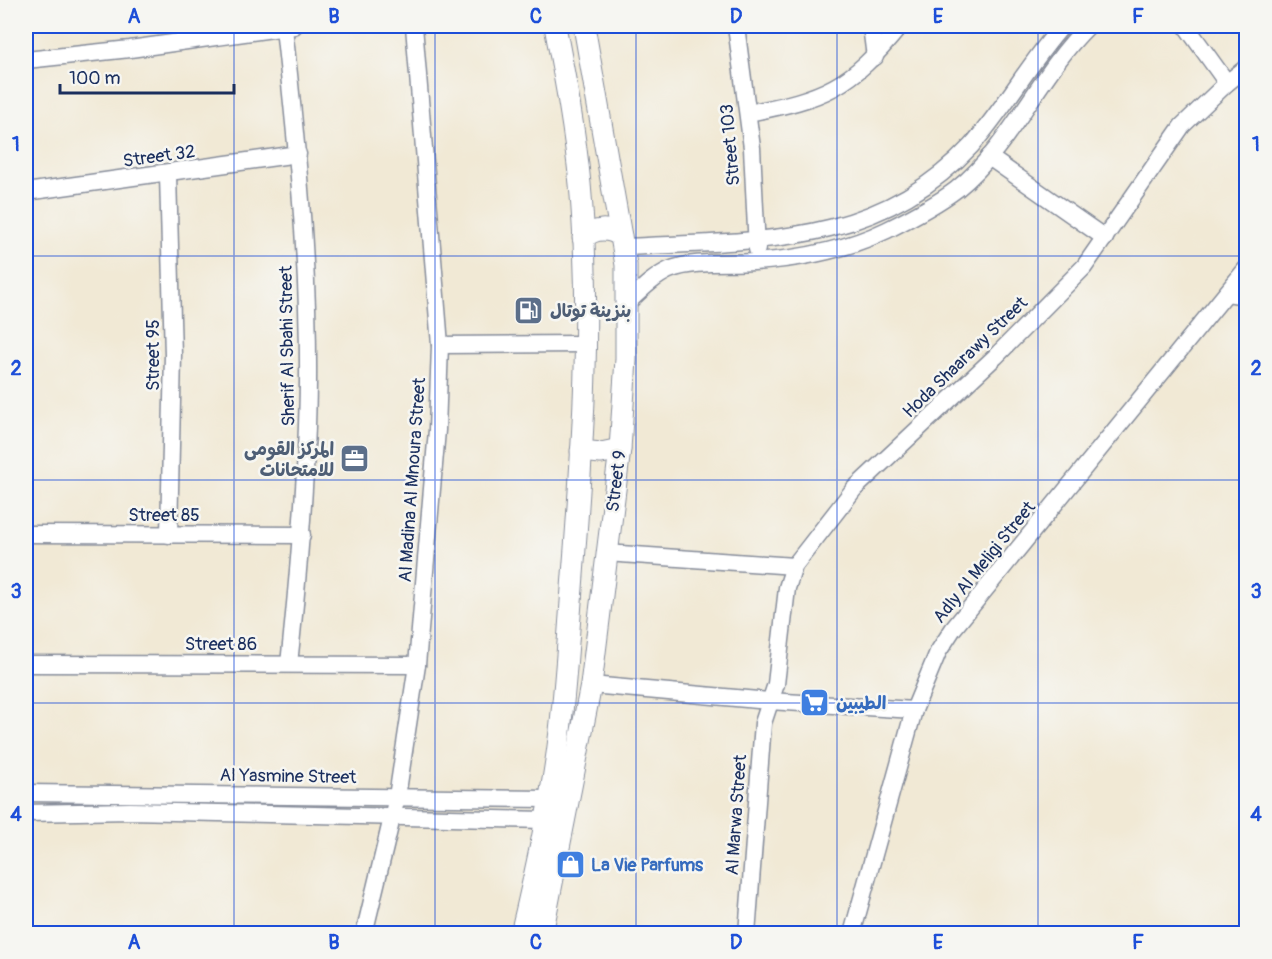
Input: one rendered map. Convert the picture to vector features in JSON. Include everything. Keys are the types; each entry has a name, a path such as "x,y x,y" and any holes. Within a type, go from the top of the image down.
{"main road":[{"name":"Street 9","path":"520,933 547,810 560,731 579,502 581,451 585,345 580,184 572,113 555,26"},
{"name":"Street 9","path":"542,933 591,685 620,449 626,265 584,26"},
{"path":"580,184 594,192 604,189 611,181"},
{"path":"583,238 593,231 604,229 622,241"},
{"path":"581,451 600,453 620,449"},
{"path":"579,502 596,501 613,506"}],"street":[{"name":"Al Madina Al Mnoura Street","path":"364,933 397,797 417,665 430,521 440,345 414,26"},
{"name":"Street 103","path":"736,26 748,113 758,262"},
{"path":"870,26 875,57"},
{"path":"748,113 797,103 832,89 858,73 875,57 900,26"},
{"path":"622,241 668,245 791,238 831,230 912,195 942,173 971,146 1062,26"},
{"path":"626,304 651,281 675,268 758,262 846,246 884,231 927,209 957,189 989,158 1047,74 1088,26"},
{"path":"1186,26 1227,83"},
{"path":"26,60 130,49 290,27"},
{"name":"Sherif Al Sbahi Street","path":"289,664 302,535 308,349 304,229 290,27"},
{"name":"Hoda Shaarawy Street","path":"769,701 776,684 787,588 794,566 854,489 1052,301 1084,267 1154,163 1182,126 1246,68"},
{"name":"Street 32","path":"26,192 168,174 298,154"},
{"path":"989,158 1105,238"},
{"name":"Street 95","path":"168,174 173,354 169,535"},
{"path":"668,245 665,256 675,268"},
{"name":"Adly Al Meligi Street","path":"852,933 914,710 938,652 953,629 1246,269"},
{"path":"1227,293 1246,296"},
{"path":"440,345 585,345"},
{"name":"Street 85","path":"26,534 302,535"},
{"path":"606,553 794,566"},
{"name":"Street 86","path":"26,664 417,665"},
{"path":"591,685 769,701 914,710"},
{"name":"Al Marwa Street","path":"747,933 757,778 763,723 769,701"},
{"name":"Al Yasmine Street","path":"26,793 397,797 547,810"},
{"path":"84,813 86,793"},
{"path":"130,793 130,812"},
{"path":"26,813 130,812 393,817 547,810"}],"place":[{"name":"بنزينة توتال","path":"529,311"},
{"name":"المركز القومى للامتحانات","path":"355,459"},
{"name":"الطيبين","path":"815,703"},
{"name":"La Vie Parfums","path":"570,865"}]}
